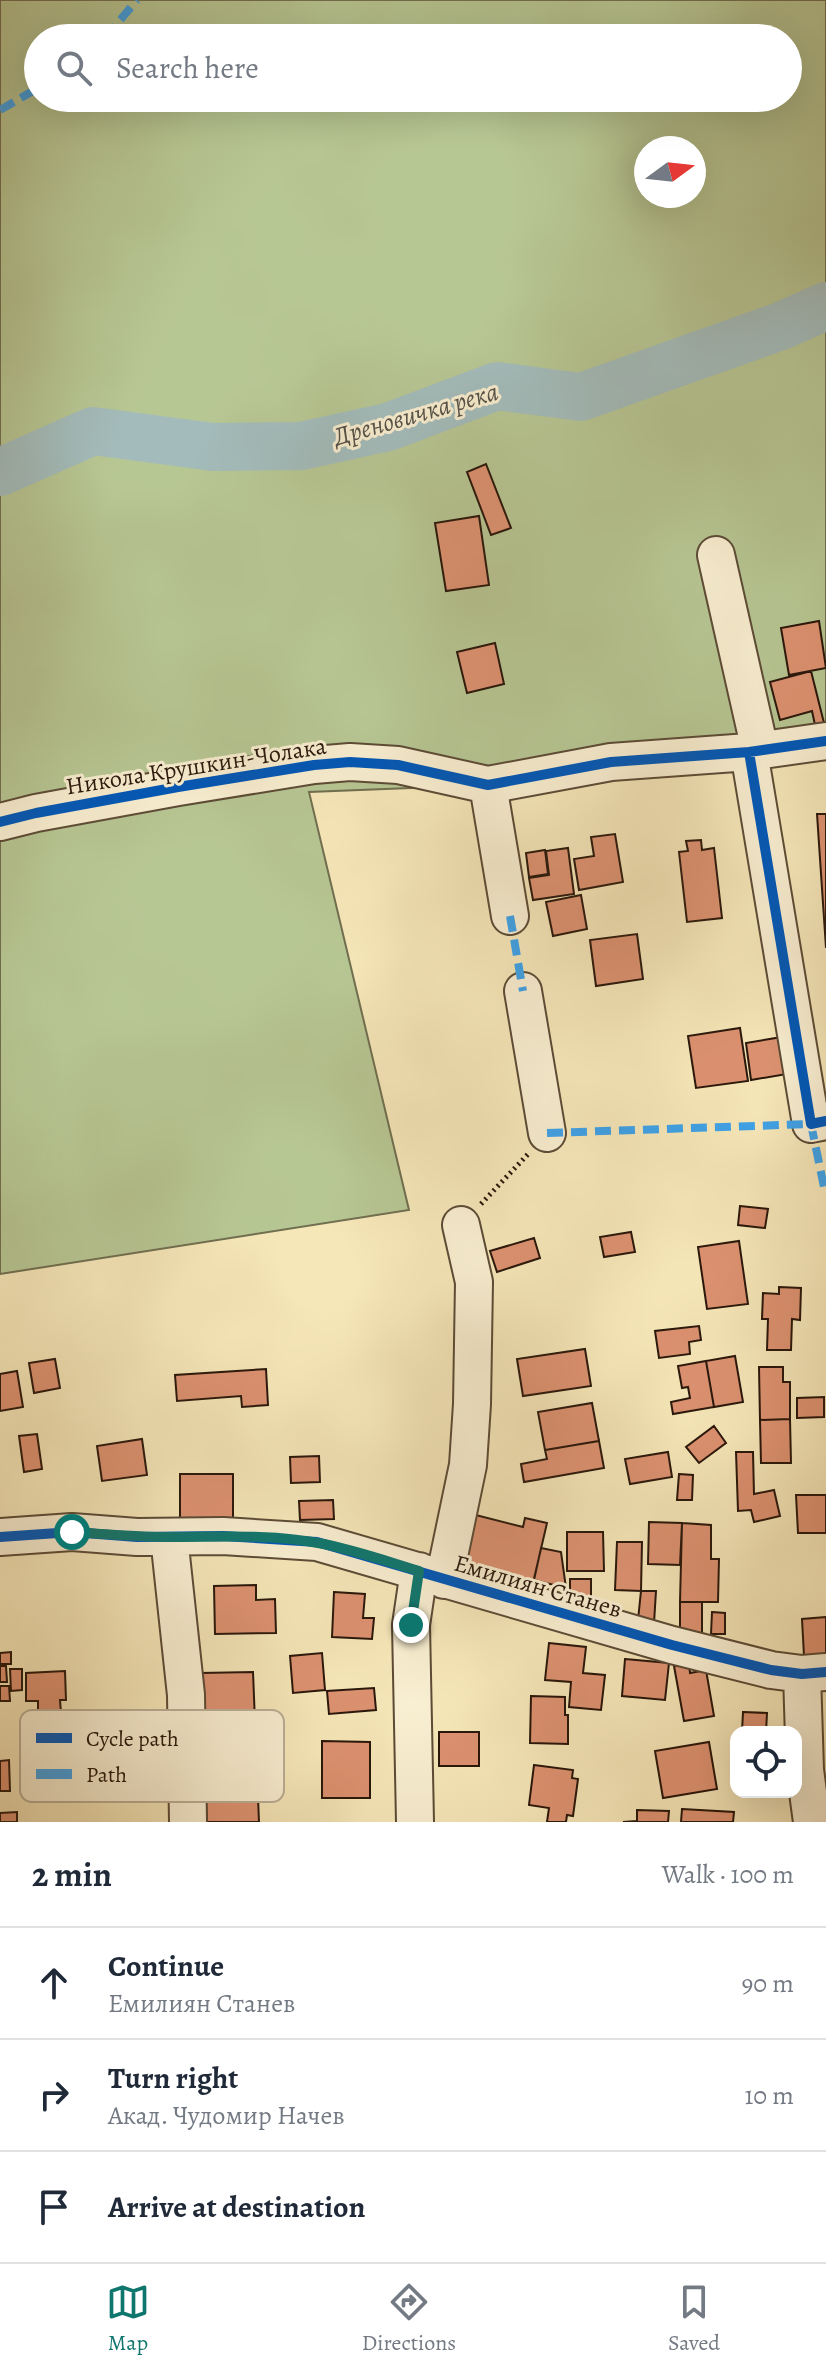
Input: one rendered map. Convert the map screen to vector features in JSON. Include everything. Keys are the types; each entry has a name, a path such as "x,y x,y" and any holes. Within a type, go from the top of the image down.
{"street":[{"path":"716,555 754,751 811,1124 826,1121"},
{"name":"Никола Крушкин-Чолака","path":"0,822 178,787 314,765 350,762 409,767 488,785 611,762 785,748 826,741"},
{"path":"488,785 510,916"},
{"path":"523,991 547,1133"},
{"path":"415,1822 411,1625 468,1465 474,1282 461,1225"},
{"name":"Емилиян Станев","path":"0,1537 72,1532 317,1542 672,1645 771,1670 814,1673"},
{"path":"169,1537 186,1710"},
{"path":"812,1822 805,1770 814,1673"},
{"path":"188,1802 188,1822"}],"path":[{"path":"461,1225 547,1133"}],"green space":[{"path":"0,0 826,0 826,736 488,785 309,792 409,1210 0,1274"}],"building":[{"path":"486,464 511,528 491,535 467,472"},
{"path":"479,516 489,585 446,591 435,523"},
{"path":"819,621 826,668 789,675 781,628"},
{"path":"495,643 504,684 467,693 457,652"},
{"path":"811,671 824,723 815,725 812,711 780,720 770,682"},
{"path":"817,814 826,814 826,948"},
{"path":"615,834 623,882 579,890 574,859 594,856 591,837"},
{"path":"701,840 702,850 714,848 722,918 687,922 679,852 688,851 686,841"},
{"path":"568,848 574,894 533,900 529,878 549,875 546,851"},
{"path":"545,850 548,874 529,877 526,853"},
{"path":"581,895 587,929 553,936 546,902"},
{"path":"637,934 643,979 596,986 590,940"},
{"path":"740,1028 748,1081 696,1088 688,1036"},
{"path":"782,1037 787,1074 751,1080 746,1043"},
{"path":"740,1206 768,1209 765,1228 738,1225"},
{"path":"631,1232 635,1252 604,1257 600,1237"},
{"path":"534,1238 540,1258 497,1272 490,1251"},
{"path":"739,1241 748,1304 707,1309 698,1247"},
{"path":"779,1287 801,1288 800,1320 792,1319 791,1350 767,1350 768,1319 762,1319 763,1293 779,1294"},
{"path":"699,1326 701,1340 689,1342 690,1354 659,1358 655,1331"},
{"path":"585,1349 591,1386 523,1396 517,1359"},
{"path":"735,1356 743,1402 714,1407 706,1361"},
{"path":"55,1359 60,1388 34,1393 29,1363"},
{"path":"706,1361 714,1407 673,1414 671,1402 690,1398 688,1387 682,1388 678,1366"},
{"path":"759,1367 783,1367 783,1382 790,1382 790,1419 760,1420"},
{"path":"266,1369 268,1405 242,1407 241,1396 177,1401 175,1375"},
{"path":"17,1371 23,1407 0,1411 0,1374"},
{"path":"824,1397 824,1417 797,1418 797,1398"},
{"path":"592,1403 599,1441 545,1450 538,1412"},
{"path":"790,1419 791,1463 761,1463 760,1420"},
{"path":"714,1426 726,1443 699,1463 686,1447"},
{"path":"37,1434 42,1469 24,1472 19,1436"},
{"path":"142,1439 147,1475 102,1481 97,1446"},
{"path":"599,1441 604,1468 524,1482 521,1464 547,1459 545,1450"},
{"path":"668,1452 672,1477 630,1484 625,1459"},
{"path":"736,1452 753,1452 754,1494 774,1490 780,1516 754,1522 751,1510 738,1511"},
{"path":"319,1456 320,1482 291,1483 290,1457"},
{"path":"180,1474 233,1474 233,1519 180,1518"},
{"path":"679,1474 693,1475 692,1500 677,1500"},
{"path":"796,1495 826,1495 826,1533 798,1533"},
{"path":"333,1500 334,1519 300,1520 299,1501"},
{"path":"464,1512 523,1527 525,1518 547,1523 533,1583 452,1564"},
{"path":"649,1522 682,1523 680,1565 648,1564"},
{"path":"682,1523 711,1525 711,1559 719,1559 718,1602 680,1602"},
{"path":"567,1532 603,1532 604,1571 567,1571"},
{"path":"617,1542 642,1542 641,1591 615,1590"},
{"path":"541,1548 561,1552 566,1588 534,1580"},
{"path":"570,1579 591,1579 591,1605 570,1605"},
{"path":"256,1585 256,1600 275,1599 276,1633 215,1634 214,1586"},
{"path":"641,1591 656,1591 654,1623 638,1620"},
{"path":"334,1592 365,1594 363,1618 374,1618 372,1639 332,1637"},
{"path":"680,1602 702,1602 702,1634 680,1634"},
{"path":"712,1612 725,1613 725,1634 711,1634"},
{"path":"826,1617 826,1655 804,1656 802,1619"},
{"path":"549,1643 586,1647 583,1673 605,1675 601,1710 569,1707 571,1682 545,1680"},
{"path":"11,1652 11,1664 0,1664 0,1653"},
{"path":"322,1653 325,1690 293,1693 290,1656"},
{"path":"625,1659 669,1663 665,1700 622,1696"},
{"path":"689,1664 690,1673 706,1670 714,1716 684,1721 674,1666"},
{"path":"0,1666 6,1666 7,1682 0,1682"},
{"path":"10,1669 22,1669 22,1690 11,1691"},
{"path":"65,1671 66,1700 60,1700 61,1710 38,1710 38,1701 26,1701 26,1673"},
{"path":"253,1672 255,1710 202,1710 200,1673"},
{"path":"0,1686 9,1686 10,1701 0,1701"},
{"path":"374,1688 376,1710 329,1714 327,1691"},
{"path":"531,1696 565,1697 568,1744 530,1743"},
{"path":"743,1712 767,1713 766,1726 742,1726"},
{"path":"439,1732 479,1732 479,1766 439,1766"},
{"path":"322,1741 370,1742 370,1798 322,1798"},
{"path":"709,1742 717,1789 663,1798 655,1751"},
{"path":"9,1760 10,1791 0,1791 0,1761"},
{"path":"534,1765 573,1770 572,1778 578,1779 573,1816 567,1815 566,1822 547,1822 549,1808 529,1805"},
{"path":"206,1802 258,1802 259,1822 207,1822"},
{"path":"682,1809 734,1812 733,1822 681,1822"},
{"path":"637,1810 669,1811 668,1822 623,1822 637,1821"},
{"path":"17,1812 17,1822 0,1822 0,1813"}],"waterway":[{"name":"Дреновичка река","path":"0,472 93,431 213,447 301,446 388,427 497,386 581,397 781,326 826,306"}],"marked path":[{"path":"117,24 137,0"},
{"path":"0,110 24,96"},
{"path":"510,916 523,991"},
{"path":"547,1133 811,1124 825,1192"}],"cycle path":[{"path":"0,822 178,787 314,765 350,762 398,765 488,785 611,762 749,752 826,741"},
{"path":"749,752 811,1124 826,1121"},
{"path":"0,1537 72,1532 317,1542 672,1645 771,1670 802,1674 826,1672"}],"route":[{"path":"72,1532 317,1542 419,1571 411,1625"}]}
